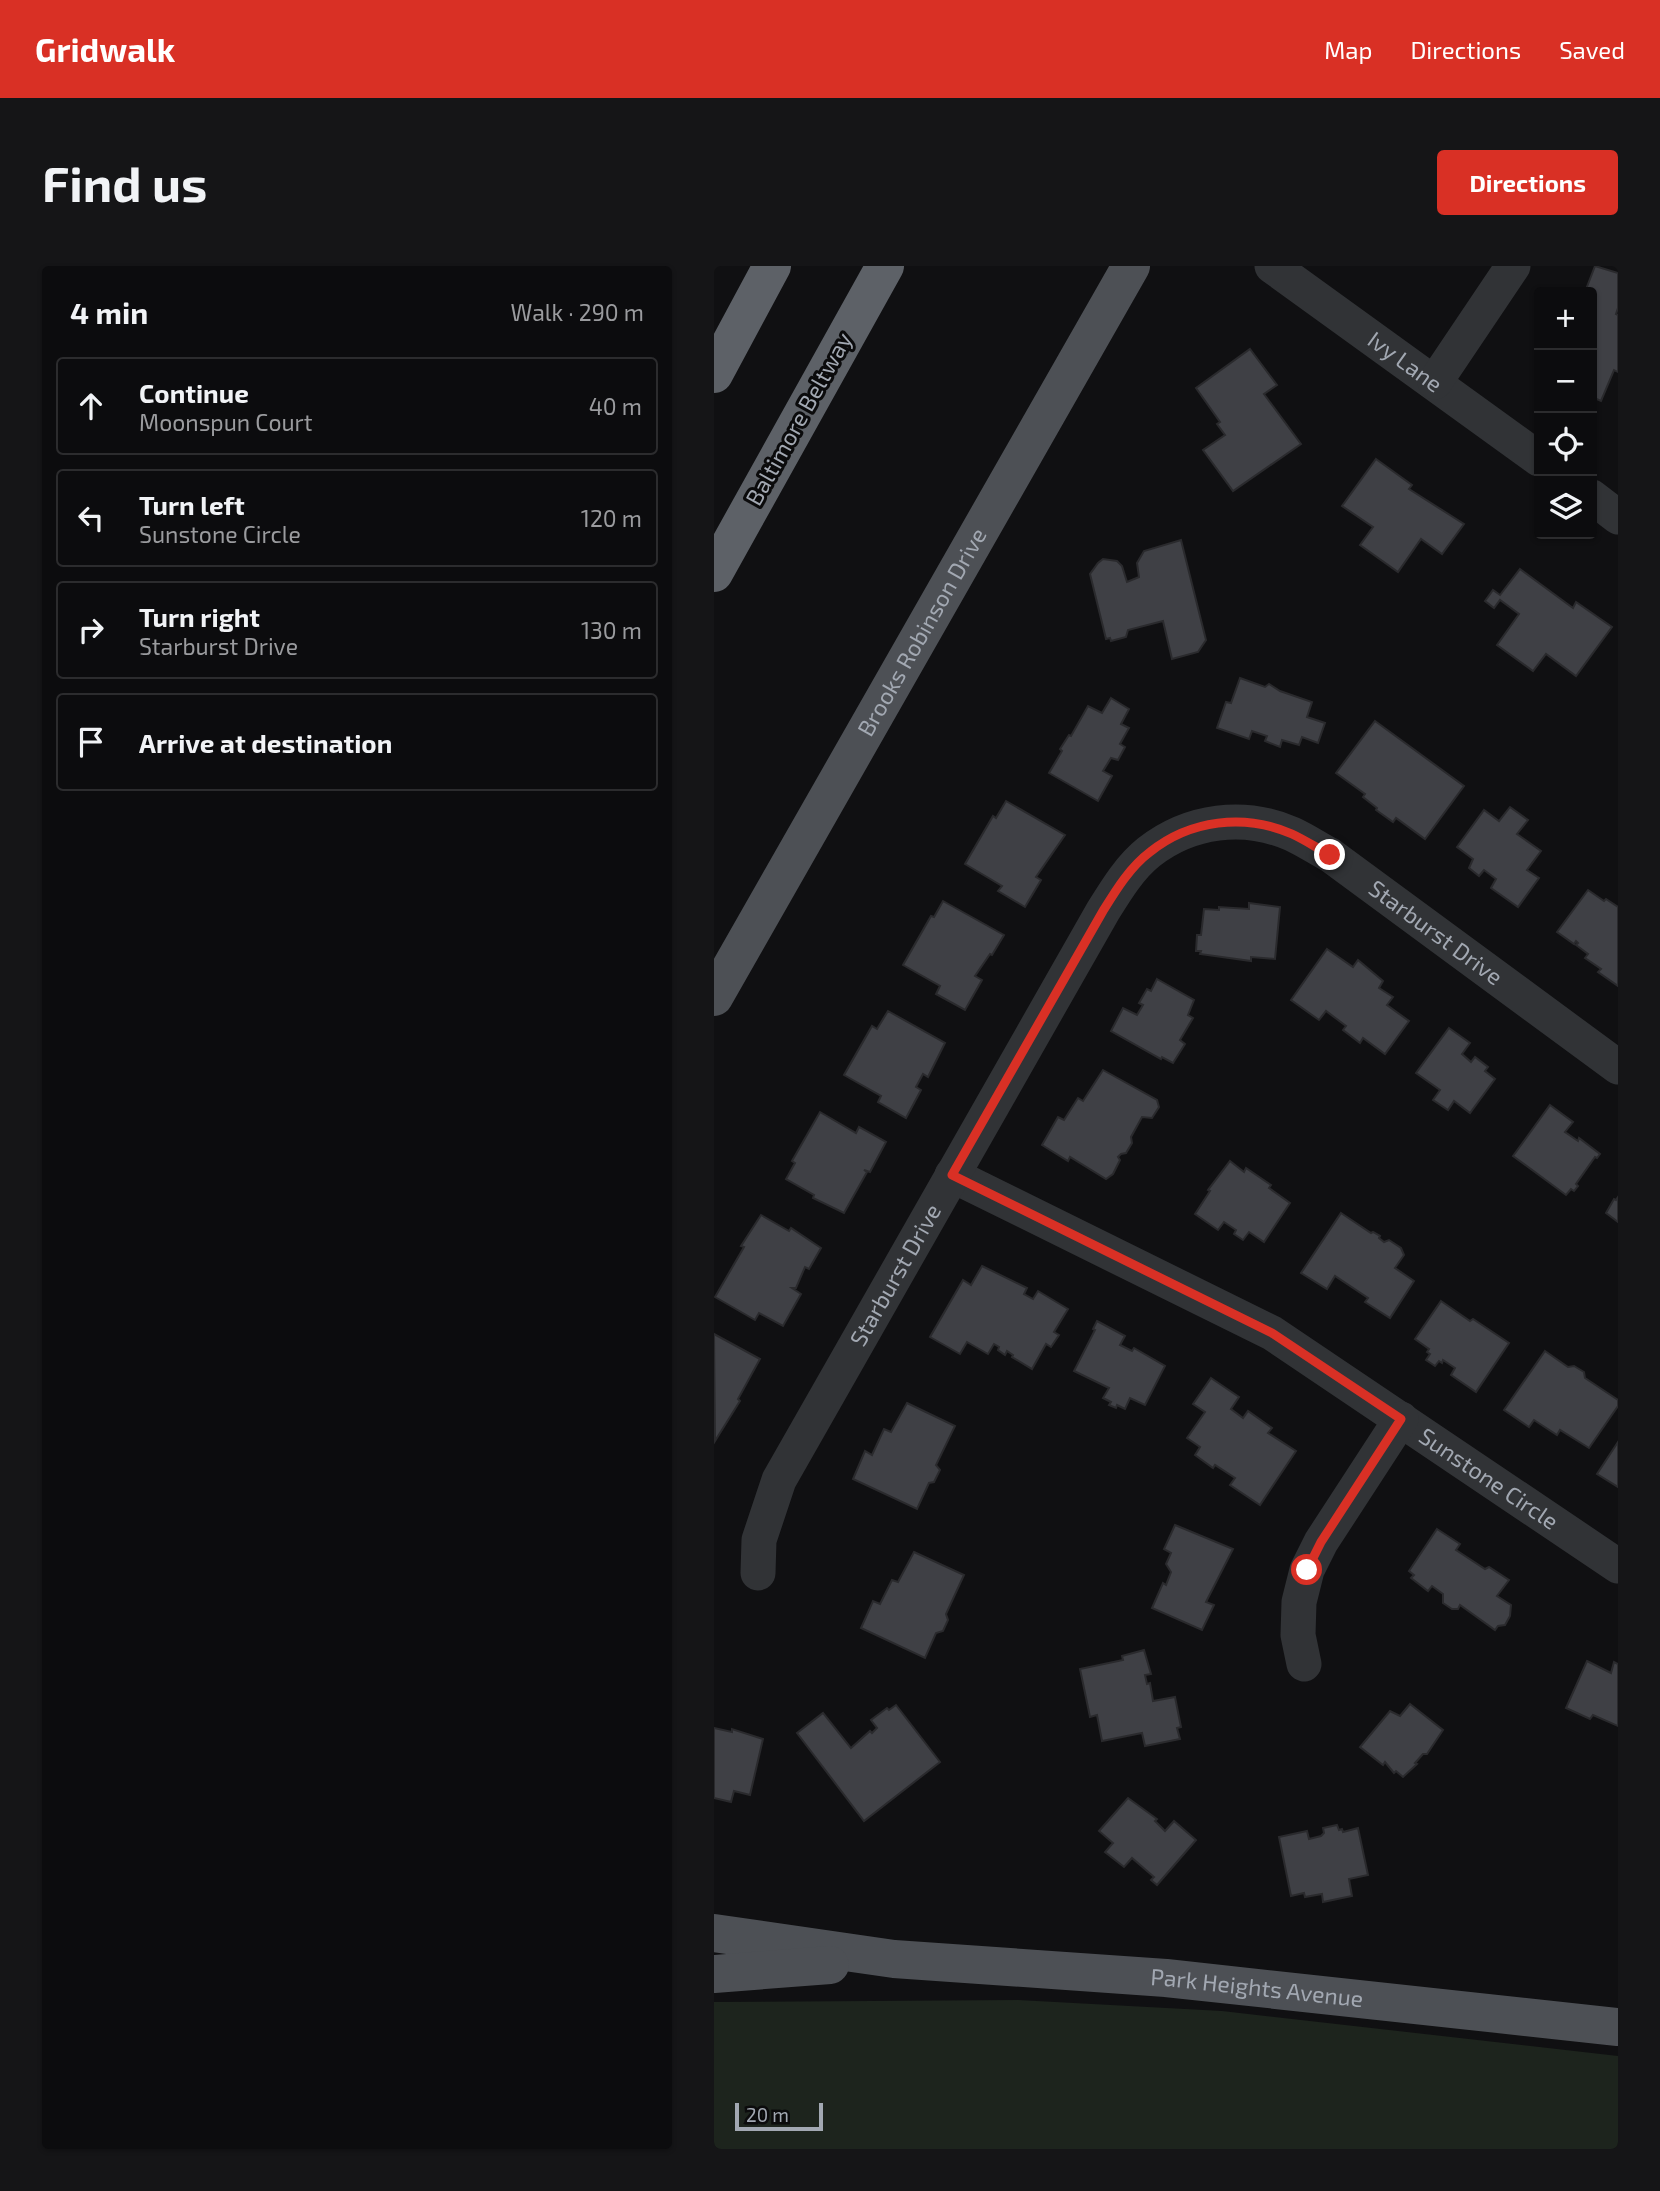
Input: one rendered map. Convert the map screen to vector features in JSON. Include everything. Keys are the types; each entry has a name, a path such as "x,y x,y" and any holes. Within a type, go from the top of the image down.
{"highway":[{"path":"714,374 772,266"},
{"name":"Baltimore Beltway","path":"714,572 885,266"}],"main road":[{"name":"Brooks Robinson Drive","path":"714,997 1130,266"},
{"name":"Park Heights Avenue","path":"714,1933 894,1959 1166,1978 1618,2027"},
{"name":"Park Heights Avenue","path":"714,1975 894,1959"}],"street":[{"name":"Ivy Lane","path":"1272,266 1534,455"},
{"path":"1435,382 1513,266"},
{"path":"1597,501 1618,517"},
{"name":"Starburst Drive","path":"758,1573 759,1540 779,1480 952,1175 1124,878 1149,852 1181,832 1217,822 1254,823 1290,834 1330,855 1618,1067"},
{"name":"Sunstone Circle","path":"952,1175 1272,1333 1618,1566"},
{"path":"1304,1664 1298,1635 1299,1602 1307,1570 1321,1542 1401,1419"}],"shaded area":[{"path":"1018,2000 1222,2011 1618,2056 1618,2149 714,2149 714,2002"}],"building":[{"path":"1595,266 1618,273 1618,372 1614,370 1601,401 1597,399 1597,287 1587,287"},
{"path":"1250,349 1277,385 1264,394 1301,444 1233,491 1203,450 1225,435 1217,424 1220,422 1196,388"},
{"path":"1376,459 1412,485 1409,489 1464,524 1442,554 1421,539 1398,572 1360,545 1373,527 1342,506"},
{"path":"1181,540 1206,640 1198,652 1172,659 1163,621 1128,630 1126,637 1111,641 1110,638 1106,639 1090,574 1098,563 1103,559 1117,561 1122,566 1127,582 1139,577 1137,563 1144,551"},
{"path":"1520,569 1573,608 1576,602 1612,627 1576,676 1546,654 1533,671 1497,645 1519,614 1500,600 1494,608 1485,601 1493,590 1500,595"},
{"path":"1240,678 1265,687 1269,684 1280,691 1312,702 1307,717 1325,723 1318,743 1302,737 1299,745 1282,740 1280,747 1265,741 1267,736 1252,731 1249,739 1217,728 1226,702 1231,703"},
{"path":"1111,698 1129,709 1121,724 1129,728 1120,744 1125,747 1118,760 1111,758 1103,771 1112,776 1098,801 1049,773 1062,751 1060,749 1069,735 1071,736 1088,706 1102,713"},
{"path":"1375,721 1464,786 1425,839 1396,818 1393,822 1376,810 1377,808 1363,797 1365,794 1336,773"},
{"path":"1006,801 1065,835 1036,877 1041,880 1025,907 998,891 1002,886 965,864 993,816 996,818"},
{"path":"1510,807 1528,820 1517,834 1541,851 1527,870 1539,878 1518,907 1491,888 1496,879 1484,870 1479,876 1469,868 1473,859 1457,847 1484,810 1499,821"},
{"path":"1588,890 1618,907 1618,986 1598,972 1601,969 1585,958 1588,954 1576,945 1576,941 1574,944 1557,932"},
{"path":"943,901 1004,935 975,976 982,980 965,1010 936,994 940,986 903,965 931,916 934,917"},
{"path":"1249,903 1280,907 1275,959 1251,957 1251,961 1200,954 1201,951 1196,951 1204,909 1249,909"},
{"path":"1327,949 1353,967 1358,960 1383,981 1379,988 1393,997 1387,1005 1409,1021 1385,1054 1363,1038 1360,1043 1343,1030 1346,1026 1326,1011 1319,1020 1291,1000"},
{"path":"1157,979 1194,1000 1188,1015 1193,1018 1180,1040 1185,1044 1173,1063 1111,1031 1123,1008 1137,1015 1143,1005 1139,1003 1147,989 1151,991"},
{"path":"888,1011 945,1043 928,1077 923,1074 916,1087 921,1090 906,1118 878,1102 881,1096 844,1075 872,1026 877,1029"},
{"path":"1449,1028 1470,1043 1462,1054 1471,1062 1475,1057 1488,1067 1485,1071 1495,1079 1470,1113 1454,1101 1448,1110 1433,1100 1440,1090 1416,1073"},
{"path":"1103,1070 1157,1100 1159,1107 1152,1118 1142,1117 1131,1137 1132,1143 1126,1153 1118,1157 1120,1160 1113,1174 1106,1179 1070,1157 1068,1161 1042,1145 1058,1117 1064,1120 1078,1098 1083,1101"},
{"path":"1550,1105 1573,1122 1565,1132 1578,1141 1579,1138 1600,1154 1576,1184 1578,1186 1574,1191 1571,1189 1566,1195 1513,1156"},
{"path":"820,1112 856,1133 859,1127 886,1142 870,1172 864,1170 867,1172 844,1213 813,1198 814,1195 786,1179 795,1163 792,1161"},
{"path":"1230,1161 1244,1172 1246,1168 1271,1185 1269,1188 1290,1203 1264,1242 1249,1232 1243,1240 1234,1234 1236,1230 1224,1222 1218,1230 1195,1214 1210,1191 1208,1190"},
{"path":"1618,1197 1618,1222 1606,1213"},
{"path":"1341,1213 1380,1236 1384,1242 1389,1240 1401,1248 1404,1255 1395,1268 1414,1281 1390,1318 1365,1302 1368,1298 1335,1276 1327,1289 1301,1273"},
{"path":"761,1215 789,1231 791,1228 821,1248 809,1269 805,1267 796,1288 792,1288 801,1294 783,1326 759,1313 755,1320 715,1297 744,1247 741,1246"},
{"path":"982,1266 1027,1288 1024,1294 1033,1299 1038,1291 1068,1309 1054,1332 1059,1335 1051,1347 1046,1344 1032,1369 1007,1351 1005,1355 994,1344 988,1354 967,1342 960,1354 930,1337 963,1280 971,1285"},
{"path":"1441,1301 1509,1343 1476,1392 1451,1375 1455,1368 1443,1360 1435,1366 1426,1360 1430,1354 1427,1352 1429,1349 1415,1339"},
{"path":"1097,1321 1125,1336 1120,1345 1132,1351 1134,1348 1165,1366 1145,1405 1130,1398 1125,1409 1109,1405 1111,1402 1103,1398 1109,1388 1074,1371"},
{"path":"714,1334 760,1359 738,1399 740,1401 715,1441"},
{"path":"1545,1351 1568,1367 1574,1366 1584,1372 1585,1378 1618,1400 1618,1406 1589,1448 1560,1430 1557,1435 1534,1420 1529,1427 1504,1410"},
{"path":"1211,1378 1239,1397 1231,1409 1243,1418 1248,1411 1272,1428 1268,1433 1296,1451 1260,1505 1230,1485 1235,1478 1215,1465 1213,1468 1195,1455 1200,1447 1187,1438 1205,1412 1193,1404"},
{"path":"907,1403 955,1426 936,1465 940,1470 934,1482 929,1483 917,1509 853,1479 865,1451 872,1455 884,1429 891,1432"},
{"path":"1618,1442 1618,1487 1597,1474"},
{"path":"1175,1525 1233,1549 1206,1602 1214,1605 1202,1630 1152,1608 1171,1572 1166,1564 1171,1553 1164,1549"},
{"path":"1437,1529 1460,1544 1456,1550 1485,1569 1489,1567 1509,1580 1497,1596 1511,1605 1510,1616 1505,1625 1498,1626 1495,1630 1460,1605 1458,1609 1452,1609 1443,1603 1443,1594 1432,1586 1428,1591 1411,1578 1414,1575 1409,1571"},
{"path":"914,1552 964,1575 946,1614 948,1620 943,1631 936,1633 925,1658 861,1628 873,1601 880,1604 892,1580 898,1582"},
{"path":"1144,1650 1151,1674 1145,1675 1147,1684 1150,1683 1153,1701 1175,1697 1181,1727 1177,1728 1180,1739 1145,1746 1142,1733 1102,1741 1097,1715 1090,1717 1080,1669 1123,1660 1122,1656"},
{"path":"1587,1661 1611,1673 1614,1662 1618,1664 1618,1726 1593,1715 1590,1719 1566,1708"},
{"path":"1410,1704 1443,1730 1427,1754 1423,1754 1403,1777 1360,1747 1390,1711 1400,1716"},
{"path":"896,1705 940,1762 864,1821 797,1733 823,1713 851,1748 877,1728 871,1720"},
{"path":"714,1728 732,1732 732,1729 763,1739 750,1795 734,1791 731,1802 714,1798"},
{"path":"1128,1798 1157,1819 1155,1821 1165,1831 1174,1821 1196,1840 1157,1885 1151,1880 1154,1877 1132,1858 1124,1867 1105,1852 1113,1843 1099,1831"},
{"path":"1337,1825 1343,1832 1358,1828 1368,1875 1349,1879 1352,1896 1323,1902 1322,1894 1305,1897 1304,1893 1291,1896 1279,1837 1307,1831 1309,1839 1321,1836 1324,1833 1323,1828"}],"route":[{"path":"1307,1570 1321,1542 1401,1419 1272,1333 952,1175 1103,911 1124,878 1149,852 1181,832 1217,822 1254,823 1290,834 1330,855"}]}
